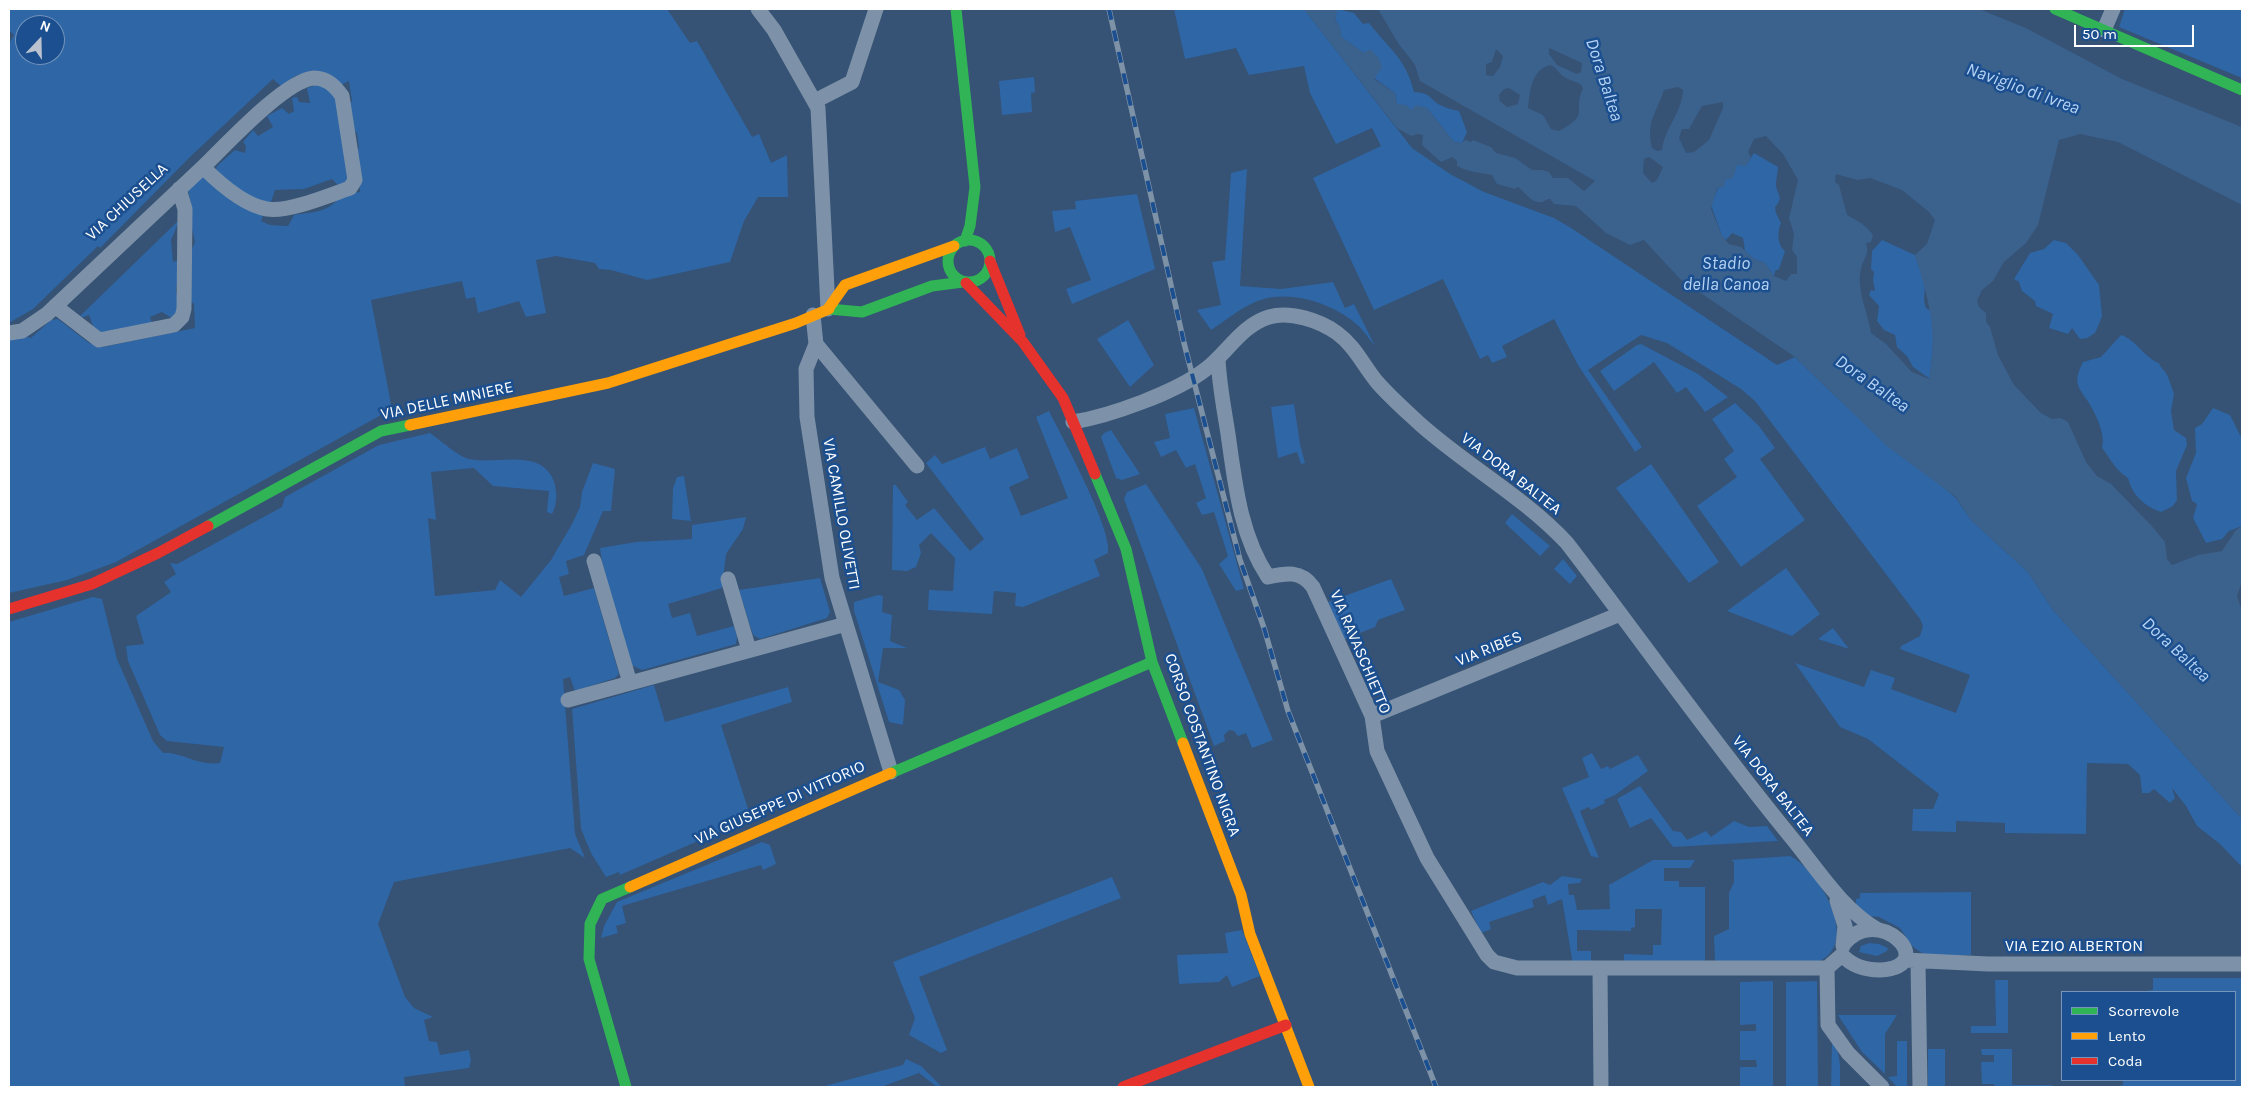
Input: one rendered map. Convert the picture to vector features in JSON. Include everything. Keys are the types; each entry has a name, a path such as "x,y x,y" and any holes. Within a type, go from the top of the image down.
{"main road":[{"path":"956,9 976,187 970,226 949,256 949,268 954,275 964,282 982,278 988,271 990,261 984,246 983,204 976,187"},
{"path":"2055,9 2242,90"},
{"path":"828,309 845,285 959,243 974,241 984,246"},
{"name":"CORSO COSTANTINO NIGRA","path":"990,261 1023,342"},
{"name":"VIA DELLE MINIERE","path":"9,609 92,584 158,552 381,431 608,383 796,323 828,309 862,312 932,286 964,282"},
{"name":"CORSO COSTANTINO NIGRA","path":"964,282 1023,342 1062,398 1074,422 1126,549 1152,662 1241,895 1250,934 1309,1087"},
{"name":"VIA GIUSEPPE DI VITTORIO","path":"626,1087 589,959 590,924 602,899 891,772 1152,662"},
{"path":"1123,1087 1286,1026"}],"street":[{"path":"758,9 774,30 816,100 818,108 828,309"},
{"path":"816,100 852,82 876,9"},
{"path":"2104,30 2112,9"},
{"name":"VIA CHIUSELLA","path":"12,332 22,331 32,325 55,306 274,100 306,79 315,78 329,82 342,96 355,180 350,188 300,205 267,209 221,185 203,167"},
{"name":"VIA CHIUSELLA","path":"12,332 262,98"},
{"name":"VIA CHIUSELLA","path":"55,306 98,340 174,325 178,322 184,309 185,209 179,189"},
{"name":"VIA CAMILLO OLIVETTI","path":"813,315 816,344 806,368 807,417 832,578 891,772"},
{"name":"VIA DORA BALTEA","path":"1074,422 1100,418 1182,385 1205,370 1250,325 1270,316 1290,316 1312,320 1336,332 1354,348 1377,382 1418,422 1456,454 1547,522 1567,543 1833,893 1858,918 1901,941 1912,961"},
{"path":"816,344 917,466"},
{"name":"VIA RAVASCHIETTO","path":"1218,358 1219,387 1228,433 1232,478 1243,518 1261,567 1268,577 1289,572 1307,579 1322,605 1372,716 1377,752 1427,858 1487,955 1494,962 1517,968 1600,968"},
{"path":"594,561 630,682"},
{"path":"728,579 749,650"},
{"name":"VIA RIBES","path":"1372,716 1620,614"},
{"path":"568,700 846,624"},
{"name":"VIA DORA BALTEA","path":"1833,893 1842,911 1845,926 1842,950"},
{"path":"1878,930 1860,931 1850,936 1842,950 1827,968 1828,1025 1848,1052 1882,1087"},
{"path":"1842,950 1850,963 1868,969 1893,969 1912,961 1920,1087"},
{"name":"VIA EZIO ALBERTON","path":"1912,961 2242,964"},
{"path":"1601,1087 1600,968 1827,968"}],"shaded area":[{"path":"9,9 667,9 690,43 697,41 752,137 759,134 771,163 787,155 788,197 758,197 744,221 730,262 647,280 611,270 599,269 595,263 556,256 536,260 546,313 526,317 519,301 478,313 475,297 466,299 462,281 371,300 392,409 116,562 67,580 9,593 9,339 23,336 31,338 51,320 58,319 89,343 103,347 195,328 194,304 189,299 191,251 195,242 189,215 192,208 188,190 204,175 260,212 263,216 261,221 270,225 288,226 294,215 321,210 331,205 343,194 360,192 356,151 359,148 357,133 352,129 348,104 352,101 349,81 341,85 300,74 292,78 283,88 273,79 191,156 100,248 98,246 33,309 9,323 9,44 14,35 9,30"},
{"path":"1174,9 1304,9 1412,148 1450,174 1484,192 1554,218 1571,228 1777,365 1795,357 1834,395 1956,498 1971,520 2028,572 2053,610 2242,819 2242,867 2220,844 2197,826 2186,806 2172,788 2175,798 2170,803 2154,789 2149,793 2142,793 2140,775 2128,764 2087,763 2086,834 2005,833 2005,823 1956,821 1956,832 1912,831 1913,809 1933,809 1939,794 1868,739 1840,727 1795,663 1864,687 1871,670 1895,678 1891,689 1956,713 1970,675 1900,649 1901,646 1920,636 1923,626 1920,619 1755,401 1741,389 1667,343 1641,335 1588,370 1642,447 1635,452 1578,365 1554,319 1502,346 1507,357 1492,363 1488,355 1480,359 1443,279 1374,310 1313,178 1381,146 1372,128 1336,144 1310,93 1304,66 1249,75 1236,48 1185,59"},
{"path":"1337,9 1354,13 1363,24 1369,23 1401,62 1414,92 1428,95 1438,104 1459,111 1467,132 1462,143 1454,142 1427,108 1411,110 1397,104 1395,93 1374,78 1364,53 1341,37 1340,28 1335,19"},
{"path":"2125,9 2242,9 2242,78 2119,27"},
{"path":"1034,77 1035,92 1031,93 1032,112 1002,115 999,81"},
{"path":"320,84 336,94 352,178 339,186 332,179 304,189 275,190 271,202 263,202 241,194 215,174 217,166 235,150 245,153 246,146 243,142 253,130 258,136 273,127 267,116 282,108 289,114 294,111 292,98 297,97 299,102 310,103 307,88"},
{"path":"1754,153 1778,167 1776,187 1780,198 1775,207 1781,223 1778,234 1779,242 1785,251 1779,269 1775,271 1774,276 1765,263 1754,259 1745,251 1743,238 1732,233 1726,240 1722,236 1711,205 1718,188 1737,165 1746,165"},
{"path":"1247,169 1240,286 1281,289 1333,282 1345,308 1354,304 1375,346 1358,325 1346,316 1324,305 1300,298 1276,297 1257,301 1243,308 1211,330 1197,310 1221,305 1212,262 1225,260 1231,173"},
{"path":"1137,194 1155,269 1072,304 1066,289 1091,280 1070,227 1055,232 1052,211 1076,209 1075,201"},
{"path":"180,219 171,240 173,262 179,260 176,292 181,303 173,319 162,312 150,317 153,326 97,337 89,315 77,319"},
{"path":"1882,240 1915,255 1925,285 1924,301 1926,308 1931,311 1934,332 1930,379 1913,367 1907,356 1897,347 1895,335 1884,330 1877,321 1879,306 1869,295 1871,290 1875,291 1874,272 1871,269 1872,251"},
{"path":"2054,240 2066,243 2078,255 2099,285 2102,316 2095,333 2087,338 2080,339 2072,328 2068,334 2049,328 2053,314 2036,306 2035,301 2022,291 2019,282 2014,279 2030,253 2044,249"},
{"path":"1128,320 1154,365 1130,387 1097,339"},
{"path":"2121,335 2127,337 2149,357 2159,363 2166,373 2174,394 2171,411 2174,430 2186,438 2187,445 2176,471 2177,500 2173,506 2161,512 2140,500 2128,478 2116,468 2102,448 2103,442 2099,423 2080,390 2077,378 2083,362 2101,357"},
{"path":"1641,344 1698,374 1728,397 1705,412 1686,387 1677,393 1654,362 1614,391 1600,371"},
{"path":"1735,403 1759,426 1775,448 1760,459 1805,520 1741,567 1697,506 1737,477 1724,459 1734,451 1712,419"},
{"path":"1294,404 1305,463 1301,464 1297,452 1278,458 1271,407"},
{"path":"1194,408 1244,589 1236,591 1219,564 1228,556 1214,512 1202,515 1196,503 1206,498 1195,464 1186,468 1176,450 1161,457 1154,442 1170,438 1165,414"},
{"path":"2213,408 2230,415 2242,439 2242,526 2229,531 2222,539 2206,543 2193,518 2197,504 2192,501 2186,478 2196,453 2195,428 2202,424"},
{"path":"1049,411 1075,461 1103,525 1108,553 1094,560 1100,576 1023,607 1015,606 1016,593 994,591 992,614 928,610 929,590 953,591 955,558 931,533 919,545 921,553 916,567 907,571 892,570 893,486 895,484 908,502 905,505 917,520 934,508 970,551 984,539 926,463 935,455 942,464 985,447 990,459 1017,448 1029,478 1009,487 1021,516 1068,498 1036,417"},
{"path":"1111,430 1140,474 1122,480 1116,478 1101,437 1104,433"},
{"path":"430,433 465,458 531,461 541,465 550,473 555,485 556,496 552,514 547,512 549,491 493,486 474,468 431,472 436,520 428,518 435,596 495,590 500,580 521,597 551,560 572,524 580,507 582,492 593,463 615,469 611,511 603,511 584,555 566,561 569,574 559,577 564,596 594,588 619,674 615,678 575,691 570,677 563,679 575,834 585,858 570,848 394,882 378,924 405,997 414,1008 433,1017 424,1020 429,1041 437,1042 440,1055 469,1050 471,1061 469,1068 404,1077 405,1087 9,1087 9,622 93,597 102,599 117,659 153,741 163,753 176,754 196,761 220,763 224,747 167,741 160,735 128,661 126,646 144,644 136,616 171,592 164,582 176,574 170,563 177,564 282,507 285,497 379,445"},
{"path":"1651,464 1719,562 1689,583 1616,488"},
{"path":"684,476 691,521 672,519 673,488 677,477"},
{"path":"1146,484 1202,569 1273,740 1252,748 1246,733 1238,736 1234,731 1229,730 1224,735 1225,741 1214,746 1124,499 1127,492"},
{"path":"1512,514 1550,546 1540,556 1505,523"},
{"path":"746,517 743,529 726,554 722,588 668,604 672,618 690,613 697,636 734,626 737,637 736,644 642,670 631,665 603,569 600,548 636,542 692,539 692,525"},
{"path":"1563,559 1577,576 1570,584 1554,569"},
{"path":"1786,568 1820,614 1792,636 1727,611"},
{"path":"820,578 830,612 827,618 760,639 753,635 739,590"},
{"path":"1391,579 1405,610 1378,620 1375,627 1343,640 1328,602"},
{"path":"878,595 883,596 882,612 892,615 890,641 907,648 883,648 878,682 899,690 905,700 903,725 889,722 854,611 854,602"},
{"path":"1833,628 1849,649 1818,639"},
{"path":"654,685 665,722 788,687 792,702 721,725 751,818 620,875 619,872 606,877 591,853 581,829 572,709"},
{"path":"1592,753 1601,769 1608,766 1610,769 1638,755 1648,771 1615,795 1604,800 1605,803 1591,810 1589,807 1580,811 1599,858 1591,856 1562,788 1589,777 1582,758"},
{"path":"1640,786 1673,831 1681,832 1687,840 1706,831 1711,837 1734,821 1749,827 1767,826 1778,841 1673,847 1651,818 1630,828 1617,799"},
{"path":"762,842 770,845 776,864 763,870 761,865 622,906 626,923 616,926 618,933 601,938 604,926 617,902"},
{"path":"1790,856 1801,863 1812,875 1823,890 1831,906 1836,922 1837,938 1832,951 1820,961 1715,962 1714,936 1729,929 1729,893 1734,882 1734,862 1731,860"},
{"path":"1653,860 1695,860 1690,868 1664,868 1664,881 1679,881 1679,887 1705,887 1705,962 1624,964 1624,954 1653,955 1653,945 1661,945 1662,909 1635,909 1635,927 1631,928 1631,931 1577,930 1577,951 1591,951 1591,965 1573,965 1562,899 1548,905 1545,895 1532,900 1534,907 1489,922 1491,929 1481,933 1471,911 1543,882 1550,885 1562,876 1582,879 1580,883 1568,884 1569,895 1574,895 1577,910 1610,909 1609,885"},
{"path":"1112,877 1121,898 919,977 947,1050 941,1053 909,1035 915,1018 893,962"},
{"path":"1971,892 1971,955 1930,955 1922,953 1912,946 1900,928 1879,917 1868,916 1856,906 1856,899 1860,898 1860,893"},
{"path":"1242,930 1260,976 1232,987 1227,975 1219,982 1179,984 1177,955 1228,953 1225,933"},
{"path":"1869,943 1879,944 1888,948 1887,951 1877,956 1859,952 1861,946"},
{"path":"2153,978 2242,978 2242,1087 2111,1087 2123,1085 2123,1081 2236,1081 2236,991 2145,991 2153,990"},
{"path":"1995,980 2008,980 2008,1033 1971,1033 1971,1026 1996,1026"},
{"path":"1773,981 1773,1087 1740,1087 1740,1067 1757,1067 1756,1060 1740,1060 1740,1031 1756,1031 1756,1024 1740,1025 1740,982"},
{"path":"1817,981 1818,1087 1786,1087 1786,982"},
{"path":"1838,1015 1897,1015 1885,1034 1885,1074 1862,1052"},
{"path":"1832,1041 1839,1057 1840,1087 1831,1087"},
{"path":"1897,1041 1907,1041 1907,1087 1897,1087 1888,1077 1897,1076"},
{"path":"1928,1049 1945,1049 1945,1087 1928,1087"},
{"path":"1981,1049 2012,1049 2012,1085 2052,1085 2052,1087 1994,1087 1994,1084 1982,1084 1981,1062 1994,1062 1994,1055 1982,1055"},
{"path":"906,1059 921,1066 942,1087 937,1087 919,1073 881,1087 821,1087 903,1065"}],"water":[{"path":"1304,9 1338,9 1335,19 1340,28 1341,37 1364,53 1370,49 1378,57 1382,67 1374,79 1395,93 1397,104 1406,105 1411,110 1416,105 1427,108 1454,142 1462,143 1465,140 1471,142 1473,140 1491,147 1496,153 1515,158 1532,170 1549,172 1553,178 1568,178 1584,191 1595,181 1420,81 1415,65 1398,43 1378,9 1979,9 2026,28 2122,79 2242,127 2242,205 2118,142 2080,134 2059,140 2038,225 2026,243 2004,262 1993,281 1982,290 1977,301 1979,307 1986,313 1986,322 1990,327 1998,355 2014,385 2041,413 2052,419 2061,418 2068,422 2086,462 2097,476 2111,484 2151,525 2165,542 2167,559 2172,565 2198,555 2222,551 2236,530 2242,526 2242,582 2237,596 2242,611 2242,819 2053,610 2028,572 1971,520 1956,497 1888,447 1795,357 1680,279 1644,240 1630,245 1606,233 1576,206 1554,204 1550,199 1542,202 1535,201 1518,187 1515,189 1497,184 1492,175 1470,171 1457,166 1457,161 1452,157 1441,162 1422,145 1423,135 1411,136 1397,128","holes":["1549,48 1582,63 1581,72 1577,74 1557,65 1549,54","1496,49 1503,56 1500,67 1493,76 1486,75 1486,64 1492,62","1550,65 1564,77 1578,83 1583,88 1580,96 1578,117 1559,131 1551,129 1543,115 1528,108 1533,82 1539,72","1678,87 1683,90 1680,106 1663,142 1662,150 1657,151 1652,148 1650,131 1664,90","1509,88 1520,95 1518,104 1507,107 1500,101 1499,95 1504,89","1723,102 1723,108 1709,140 1694,152 1686,153 1679,138 1682,129 1689,129 1702,106","1766,136 1783,154 1798,180 1789,218 1794,234 1792,250 1797,257 1797,274 1791,274 1786,281 1774,276 1765,263 1754,259 1741,247 1729,244 1722,236 1711,209 1717,188 1724,187 1725,180 1733,178 1737,165 1746,166 1751,157 1748,152 1754,139","1649,157 1663,167 1657,180 1652,183 1643,173 1644,159","1836,174 1857,180 1870,178 1902,190 1929,212 1935,220 1927,244 1915,255 1931,316 1933,346 1929,379 1912,372 1886,344 1871,333 1861,293 1860,277 1862,265 1867,254 1866,243 1871,242 1873,235 1868,229 1847,215 1839,185 1835,182"]}],"railway":[{"path":"1109,9 1184,343 1240,560 1264,628 1288,711 1436,1087"}],"traffic: fast":[{"path":"956,9 975,187 970,226 965,241"},
{"path":"2055,9 2242,90"},
{"path":"973,240 981,243 987,249 990,261 987,273 981,279 965,282 957,279 951,273 948,257 951,249 957,243 973,240"},
{"path":"829,309 862,312 932,286 963,282"},
{"path":"208,526 381,431 410,425"},
{"path":"1095,474 1126,549 1152,662"},
{"path":"891,773 1152,662 1183,743"},
{"path":"626,1087 589,959 590,924 602,899 630,887"}],"traffic: slow":[{"path":"828,309 845,285 954,246"},
{"path":"410,425 608,383 796,323 829,309"},
{"path":"1183,743 1241,895 1250,934 1309,1087"},
{"path":"630,887 891,773"}],"traffic: jam":[{"path":"990,261 1020,335"},
{"path":"966,283 1023,342 1063,398 1095,474"},
{"path":"9,609 92,584 158,553 208,526"},
{"path":"1123,1087 1286,1025"}],"water label":[{"name":"Dora Baltea","path":"1604,80"},
{"name":"Naviglio di Ivrea","path":"2023,89"},
{"name":"Stadio della Canoa","path":"1726,274"},
{"name":"Dora Baltea","path":"1872,384"},
{"name":"Dora Baltea","path":"2176,650"}]}
